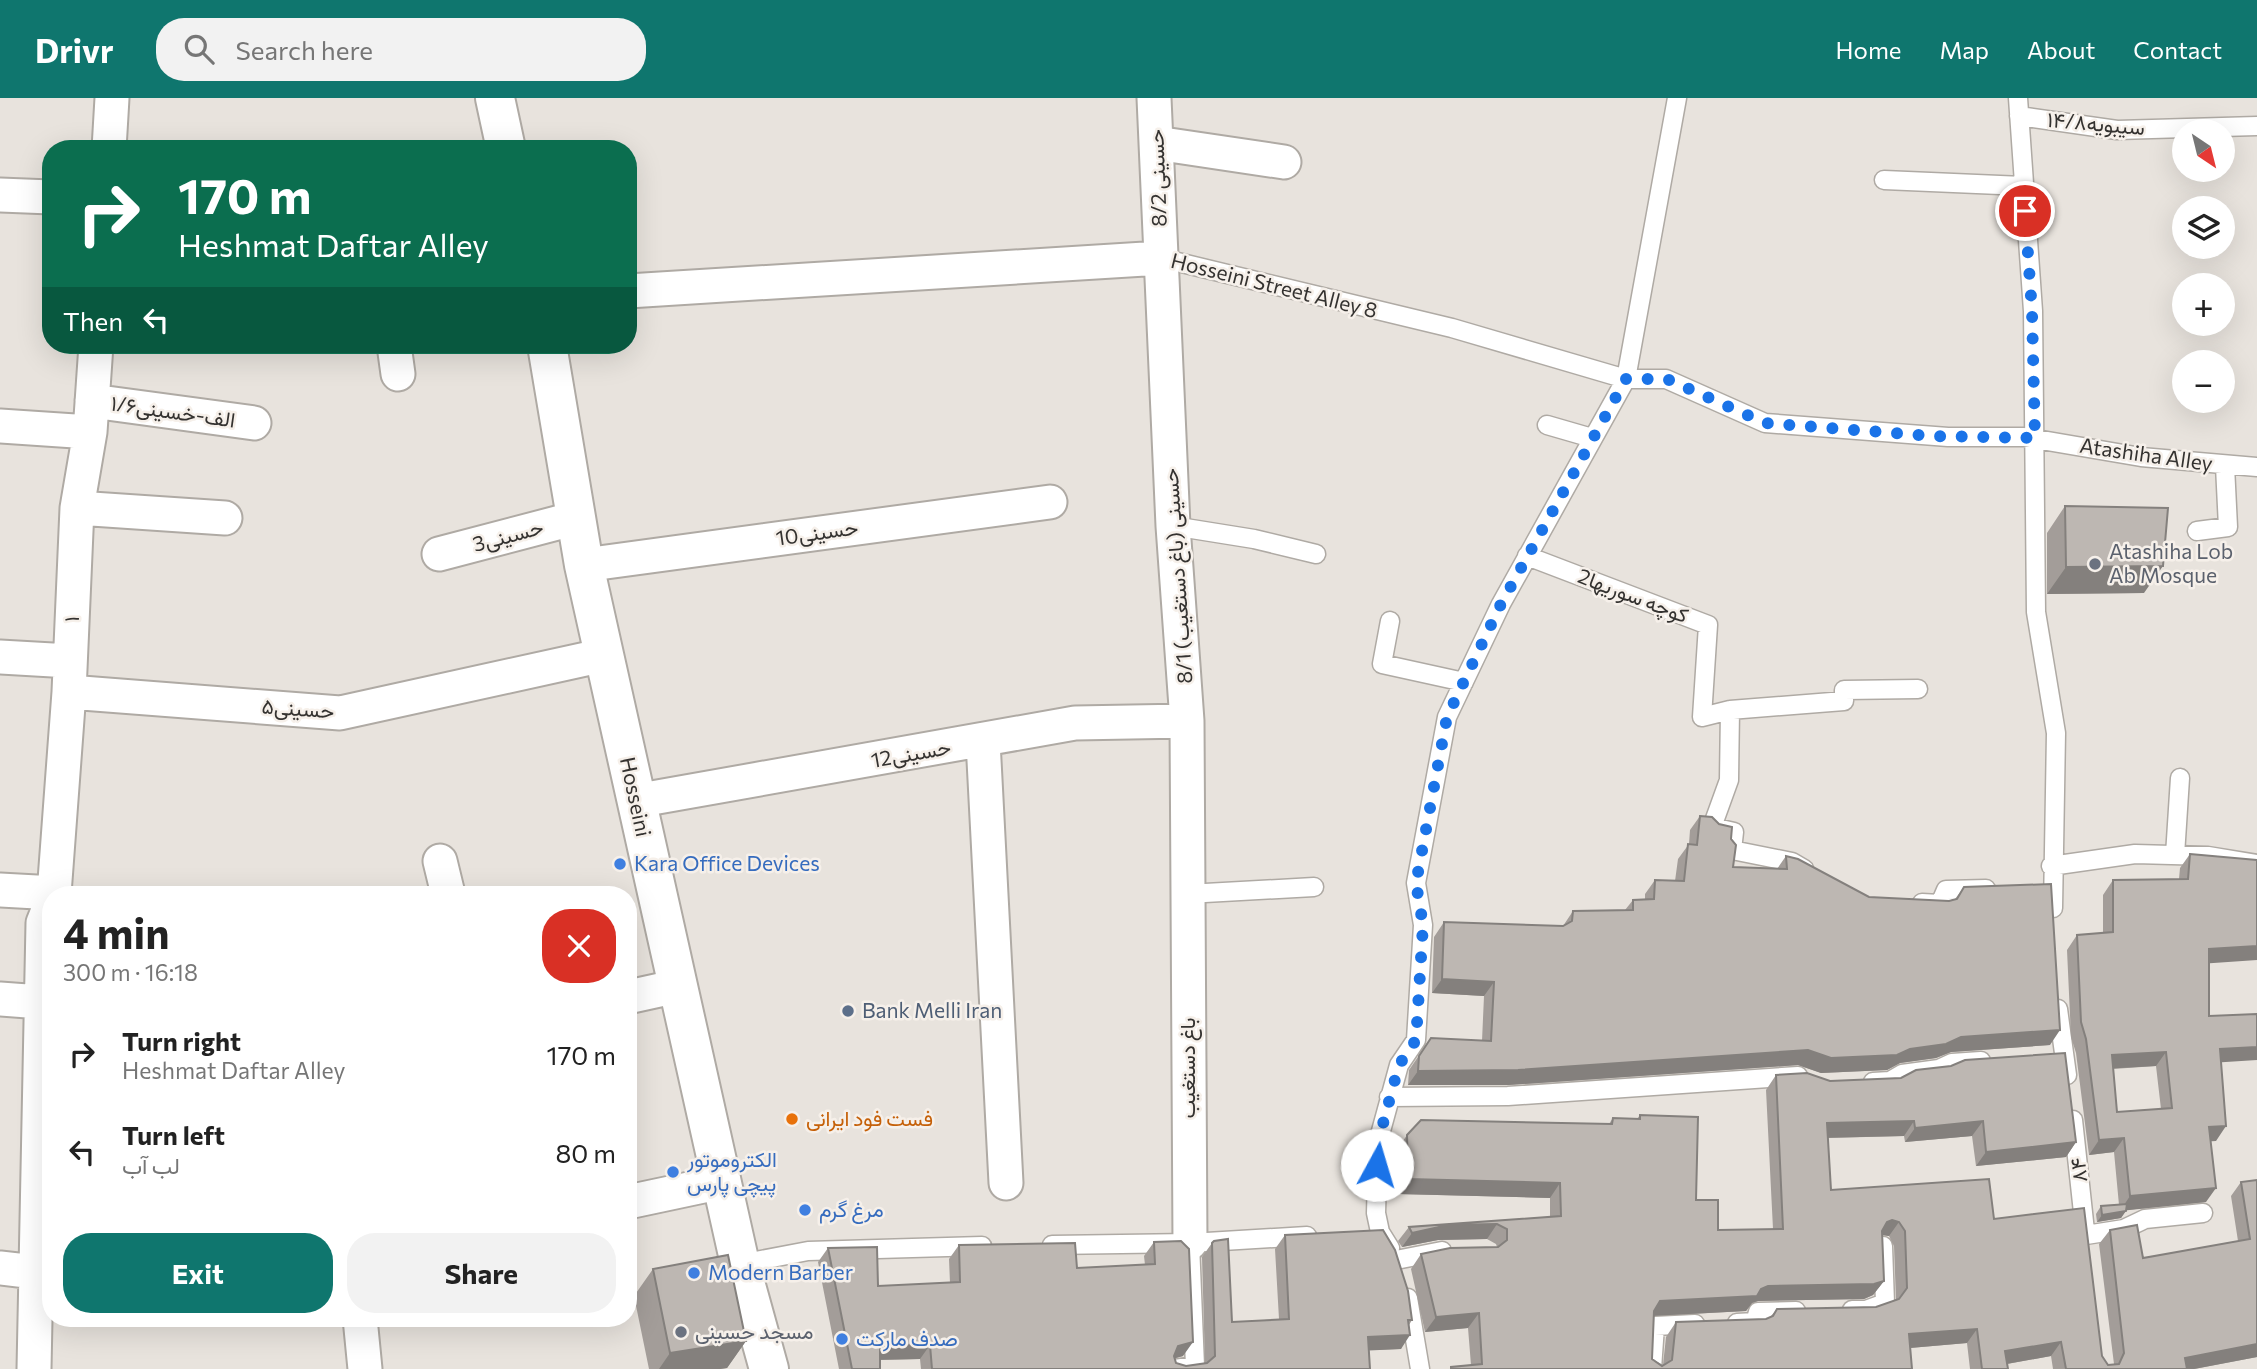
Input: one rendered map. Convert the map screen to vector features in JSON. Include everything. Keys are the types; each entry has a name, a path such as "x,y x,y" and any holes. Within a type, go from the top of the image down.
{"street":[{"path":"110,140 112,98"},
{"path":"495,98 504,140"},
{"name":"8/2 حسینی","path":"1154,98 1161,258"},
{"path":"1156,143 1284,162"},
{"path":"0,195 42,197"},
{"name":"Hosseini Street Alley 8","path":"637,290 1161,258"},
{"name":"8/1 حسینی (باغ دستغیب)","path":"1161,258 1187,721 1187,894"},
{"name":"۱","path":"53,886 70,676 77,508 91,416 95,354"},
{"name":"Hosseini","path":"549,354 583,565 740,1264 769,1369"},
{"name":"الف-خسینی۱/۶","path":"0,426 91,416 254,423"},
{"name":"حسینی10","path":"583,565 1050,502"},
{"path":"77,508 225,518"},
{"name":"حسینی3","path":"439,554 576,518"},
{"name":"حسینی۵","path":"0,657 70,676 340,713 604,655"},
{"name":"حسینی12","path":"635,801 1075,723 1187,721"},
{"path":"983,741 1006,1183"},
{"path":"440,861 446,886"},
{"path":"0,890 42,905"},
{"name":"باغ دستغیب","path":"1187,894 1189,1243"},
{"path":"637,995 678,986"},
{"name":"۱","path":"42,993 42,1038"},
{"path":"0,999 41,1002"},
{"name":"۱","path":"34,1369 35,1272 42,1146"},
{"path":"637,1200 722,1182"},
{"path":"0,1268 35,1272"},
{"path":"361,1327 365,1369"}],"lane":[{"path":"1420,1369 1409,1302 1396,1260 1374,1232 1378,1142 1399,1065 1416,1040 1430,926 1416,883 1447,717 1527,556 1626,379 1676,98"},
{"path":"2019,107 2032,311 2036,612 2056,733 2051,866 2045,887 2054,928"},
{"name":"سیبویه۱۴/۸","path":"2019,107 2117,130 2257,126"},
{"path":"1884,180 2023,186"},
{"name":"Hosseini Street Alley 8","path":"1161,258 1452,328 1626,379 1667,379 1765,423 1932,436 2035,438"},
{"path":"1548,425 1592,438"},
{"name":"Atashiha Alley","path":"2035,438 2141,457 2177,459 2225,467 2257,467"},
{"path":"2197,531 2228,527 2225,467"},
{"path":"1174,526 1254,539 1316,554"},
{"name":"کوچه سوریها2","path":"1527,556 1708,625 1702,718 1730,709"},
{"path":"1390,621 1382,664 1464,682"},
{"path":"1815,876 1792,862 1732,850 1734,832 1712,827 1729,780 1730,709 1844,701 1844,690 1919,690"},
{"path":"2175,855 2180,778"},
{"path":"2051,866 2135,855 2175,855 2257,864"},
{"path":"1187,894 1314,887"},
{"path":"1900,902 1940,904 1946,890 1998,888"},
{"name":"۸۴","path":"2057,998 2060,1039 2058,1056 2070,1100 2087,1242 2145,1219 2203,1213"},
{"path":"1854,1083 1890,1081 1902,1074 1939,1069 1952,1063 2002,1059"},
{"path":"1389,1097 1508,1096 1799,1076 1819,1084"},
{"path":"1030,1245 1189,1243 1326,1235"},
{"path":"1175,1369 1195,1366 1189,1243"},
{"path":"740,1264 808,1251 1004,1245"},
{"path":"1839,1310 1866,1310 1885,1303 1883,1246"},
{"path":"1396,1260 1438,1251 1463,1251"},
{"path":"1652,1369 1655,1326 1755,1322 1758,1312 1812,1311"}],"building":[{"path":"2065,506 2168,508 2163,566 2066,567"},
{"path":"1700,816 1712,817 1719,824 1732,827 1731,839 1736,845 1733,867 1787,869 1786,856 1798,859 1869,897 1949,901 1957,899 1964,887 2051,884 2060,1030 1961,1037 1946,1044 1910,1049 1897,1055 1831,1058 1808,1050 1518,1070 1418,1071 1419,1056 1431,1038 1491,1041 1494,982 1442,979 1444,922 1563,926 1572,921 1573,911 1633,910 1633,900 1654,899 1655,880 1684,881 1688,844 1697,845"},
{"path":"2190,854 2257,860 2257,946 2209,949 2209,1016 2257,1014 2257,1047 2220,1049 2226,1126 2209,1127 2216,1188 2130,1196 2124,1138 2099,1140 2086,1039 2081,1022 2077,935 2113,932 2113,880 2188,879","holes":["2166,1052 2172,1108 2117,1112 2112,1055"]},
{"path":"2065,1053 2076,1142 1986,1152 1983,1121 1915,1128 1914,1121 1827,1123 1831,1190 1989,1179 1994,1219 2084,1208 2102,1356 2108,1365 2119,1364 2124,1353 2110,1230 2137,1225 2143,1258 2250,1239 2241,1182 2257,1180 2257,1344 2185,1358 2187,1369 2066,1369 2061,1342 2005,1351 2008,1369 1982,1369 1977,1329 1909,1334 1912,1369 1451,1369 1482,1364 1479,1313 1436,1317 1421,1254 1450,1248 1498,1247 1507,1240 1507,1229 1497,1224 1448,1225 1412,1233 1409,1227 1561,1216 1560,1183 1408,1179 1407,1135 1421,1120 1612,1124 1613,1118 1640,1119 1640,1115 1698,1117 1696,1200 1718,1200 1718,1230 1783,1229 1776,1075 1807,1073 1830,1081 1901,1078 1916,1070 1951,1066 1965,1060","holes":["1887,1222 1899,1222 1905,1231 1907,1288 1899,1299 1876,1307 1777,1309 1773,1316 1766,1319 1676,1322 1672,1360 1662,1366 1652,1359 1654,1311 1660,1301 1757,1296 1761,1289 1768,1286 1874,1284 1884,1281 1882,1231"]},
{"path":"2127,1204 2126,1211 2102,1215 2101,1206"},
{"path":"1383,1230 1395,1250 1408,1291 1412,1320 1408,1320 1410,1335 1368,1337 1370,1369 932,1369 930,1345 880,1346 880,1369 852,1369 828,1248 877,1247 878,1286 960,1282 959,1245 1075,1243 1077,1268 1155,1264 1154,1242 1181,1241 1189,1249 1193,1342 1178,1346 1174,1356 1176,1363 1186,1366 1207,1363 1215,1356 1214,1241 1228,1239 1232,1322 1289,1319 1285,1235"},
{"path":"728,1255 746,1341 670,1353 653,1269"}],"place":[{"name":"Atashiha Lob Ab Mosque","path":"2095,564"},
{"name":"Kara Office Devices","path":"620,864"},
{"name":"Bank Melli Iran","path":"848,1011"},
{"name":"فست فود ایرانی","path":"792,1119"},
{"name":"الکتروموتور پیچی پارس","path":"673,1172"},
{"name":"مرغ گرم","path":"805,1210"},
{"name":"Modern Barber","path":"694,1273"},
{"name":"مسجد حسینی","path":"681,1332"},
{"name":"صدف مارکت","path":"842,1339"}],"route":[{"path":"1377,1165 1378,1142 1389,1097 1399,1065 1416,1040 1423,925 1416,883 1447,717 1501,604 1626,379 1667,379 1765,423 1948,437 2035,438 2032,311 2025,211"}]}
